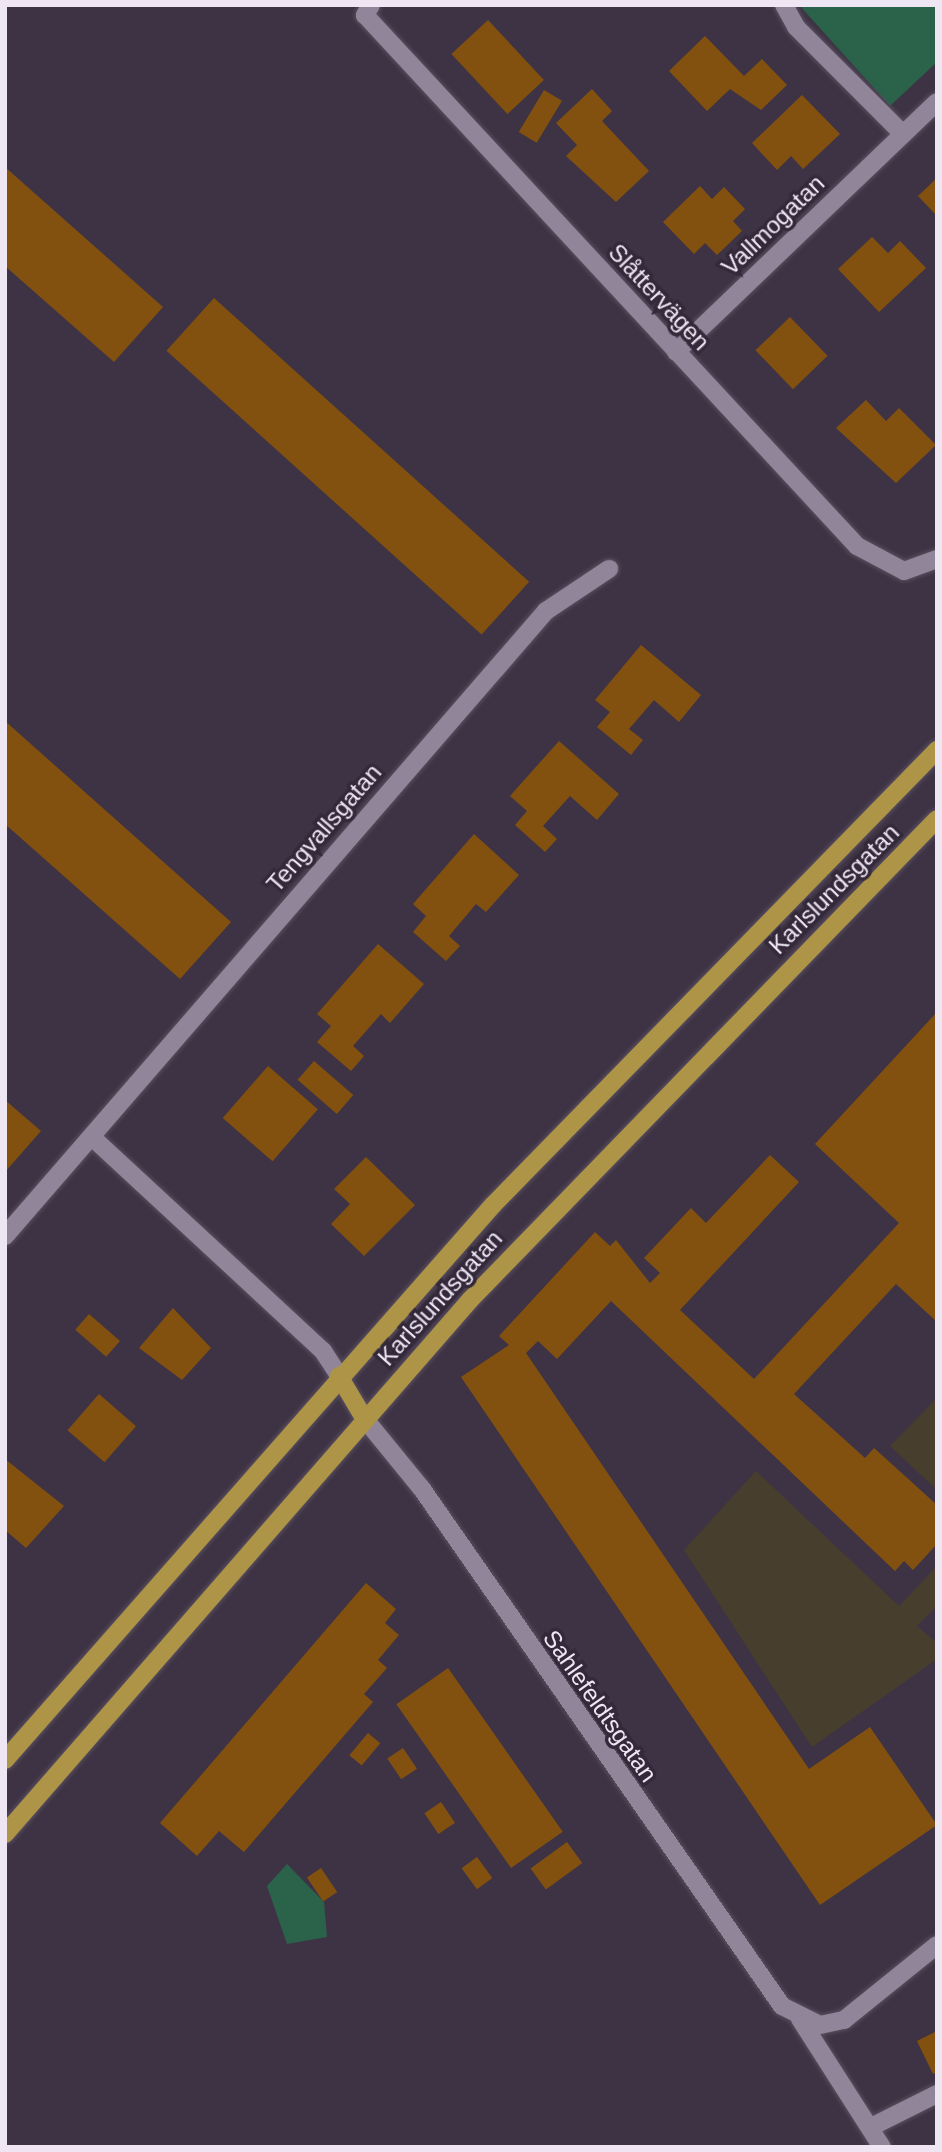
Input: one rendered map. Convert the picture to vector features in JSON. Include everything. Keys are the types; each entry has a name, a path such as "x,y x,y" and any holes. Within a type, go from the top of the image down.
{"main road":[{"name":"Karlslundsgatan","path":"5,1760 493,1205 937,750"},
{"name":"Karlslundsgatan","path":"5,1834 364,1418 539,1227 937,819"},
{"path":"339,1377 364,1418"}],"street":[{"path":"784,5 796,27 903,134"},
{"name":"Slåttervägen","path":"368,10 676,352 857,546 904,571 937,559"},
{"name":"Vallmogatan","path":"676,352 937,102"},
{"name":"Tengvallsgatan","path":"5,1236 93,1139 143,1073 546,611 610,569"},
{"path":"93,1139 323,1351 339,1377"},
{"name":"Sahlefeldtsgatan","path":"364,1418 422,1489 759,1978 800,2019 873,2126 882,2147"},
{"path":"800,2019 820,2025 844,2020 937,1945"},
{"path":"873,2126 937,2094"}],"shaded area":[{"path":"937,1398 937,1490 890,1446"},
{"path":"756,1471 899,1606 937,1566 937,1606 917,1626 937,1643 937,1659 812,1747 684,1550"}],"green space":[{"path":"799,5 937,5 937,62 890,106"},
{"path":"287,1864 324,1902 327,1937 287,1944 267,1886"}],"building":[{"path":"488,20 544,80 507,114 451,54"},
{"path":"705,36 744,76 762,59 787,85 761,110 730,89 707,111 669,71"},
{"path":"592,89 612,111 602,121 649,171 616,202 566,156 577,145 556,123"},
{"path":"544,90 562,101 537,143 519,132"},
{"path":"802,95 840,134 803,169 791,156 777,170 752,143"},
{"path":"5,167 163,307 114,362 5,266"},
{"path":"937,178 937,216 918,196"},
{"path":"700,186 712,199 724,187 745,209 733,221 742,231 717,255 705,243 694,254 663,222"},
{"path":"872,237 888,253 900,241 926,268 879,312 838,269"},
{"path":"214,298 529,582 482,634 166,351"},
{"path":"790,317 828,356 793,389 755,350"},
{"path":"866,400 886,421 899,408 936,445 896,483 836,428"},
{"path":"641,645 701,695 679,722 654,700 629,729 643,740 631,755 597,727 610,712 595,700"},
{"path":"5,721 231,922 180,979 5,824"},
{"path":"559,741 619,794 597,820 570,796 543,826 557,839 545,852 515,825 527,811 510,796"},
{"path":"474,834 519,875 486,912 476,904 449,936 460,946 446,961 413,932 426,916 413,904"},
{"path":"378,944 424,984 390,1023 381,1014 353,1046 364,1056 351,1071 317,1042 331,1026 317,1014"},
{"path":"937,1012 937,1322 896,1284 794,1394 865,1458 874,1448 937,1505 937,1544 913,1570 904,1561 895,1571 611,1301 557,1359 538,1341 526,1353 809,1769 870,1727 937,1825 820,1905 461,1377 509,1345 499,1336 595,1232 610,1246 616,1240 650,1283 660,1273 644,1258 691,1208 706,1223 770,1155 799,1182 680,1310 754,1379 899,1223 815,1144"},
{"path":"314,1061 353,1095 337,1114 298,1080"},
{"path":"268,1066 318,1109 273,1161 223,1118"},
{"path":"5,1100 41,1131 5,1172"},
{"path":"366,1157 415,1205 364,1256 331,1224 350,1204 334,1189"},
{"path":"173,1308 211,1348 182,1380 139,1348"},
{"path":"89,1314 120,1341 106,1357 75,1330"},
{"path":"99,1394 136,1426 104,1462 68,1430"},
{"path":"5,1459 64,1506 26,1548 5,1530"},
{"path":"366,1583 396,1609 385,1623 399,1635 378,1660 387,1668 364,1694 373,1702 244,1852 219,1831 197,1856 160,1823"},
{"path":"448,1668 563,1832 511,1868 396,1704"},
{"path":"368,1733 380,1743 362,1765 349,1755"},
{"path":"403,1748 417,1769 401,1779 387,1759"},
{"path":"441,1802 455,1823 438,1834 424,1813"},
{"path":"567,1842 582,1863 546,1889 531,1868"},
{"path":"477,1857 492,1878 477,1889 462,1868"},
{"path":"321,1868 337,1892 323,1902 307,1878"},
{"path":"937,2031 937,2072 933,2074 917,2041"}]}
